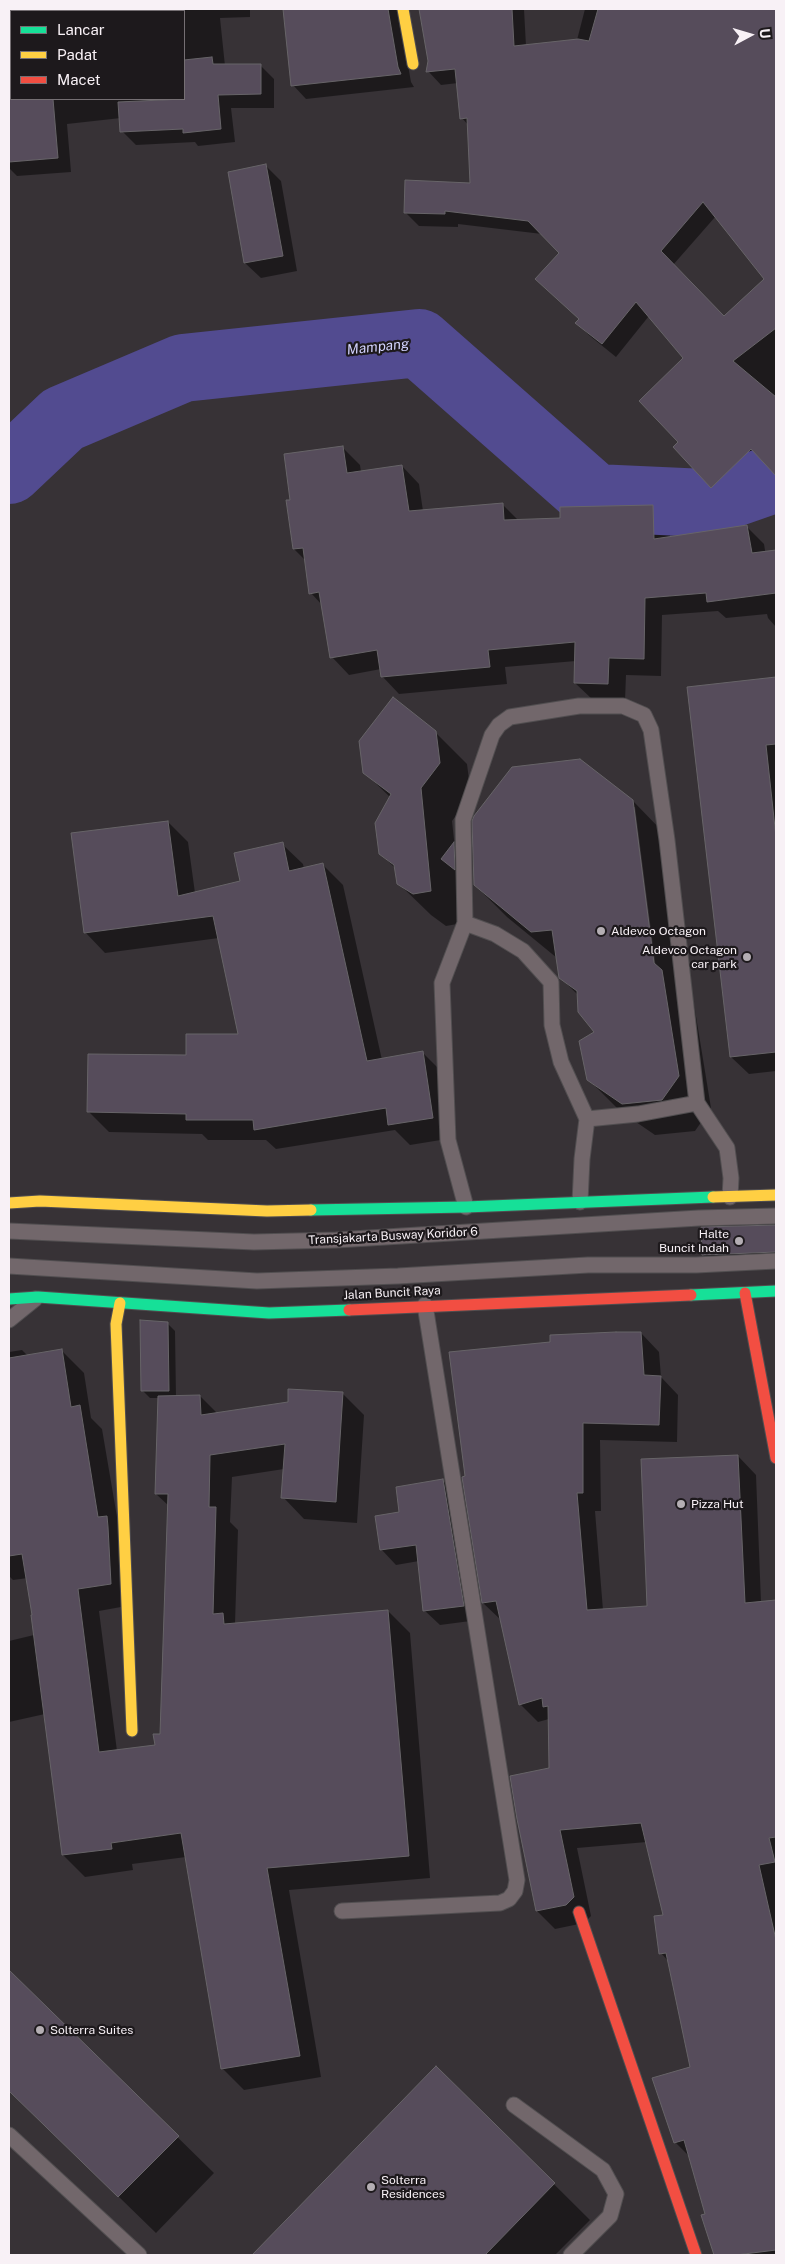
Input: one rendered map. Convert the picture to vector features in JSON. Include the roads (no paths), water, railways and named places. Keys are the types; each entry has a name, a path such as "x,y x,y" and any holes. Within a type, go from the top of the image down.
{"main road":[{"path":"403,9 413,64"},
{"path":"9,1203 40,1200 267,1211 466,1208 776,1195"},
{"name":"Jalan Buncit Raya","path":"9,1299 38,1297 269,1313 776,1291"},
{"path":"745,1293 776,1458"},
{"path":"120,1303 116,1324 132,1731"},
{"path":"579,1912 696,2255"}],"lane":[{"path":"466,1208 448,1140 442,983 465,923 463,820 492,736 498,725 510,717 579,706 624,706 644,714 652,730 697,1103 726,1148 732,1178 730,1197"},
{"path":"465,923 495,934 523,951 551,982 552,1025 561,1062 587,1119 582,1158 580,1202"},
{"path":"587,1119 638,1114 697,1103"},
{"name":"Transjakarta Busway Koridor 6","path":"9,1231 254,1242 336,1240 699,1218 776,1216"},
{"path":"9,1266 257,1281 398,1276 588,1265 696,1265 776,1262"},
{"path":"9,1320 38,1297"},
{"path":"342,1911 500,1903 509,1899 515,1891 517,1880 425,1305"},
{"path":"514,2105 603,2170 616,2194 610,2216 572,2255"},
{"path":"9,2135 139,2255"}],"waterway":[{"name":"Mampang","path":"9,470 63,419 183,368 419,343 595,498 705,503 776,478"}],"place":[{"name":"Aldevco Octagon","path":"601,931"},
{"name":"Aldevco Octagon car park","path":"747,957"},
{"name":"Halte Buncit Indah","path":"739,1241"},
{"name":"Pizza Hut","path":"681,1504"},
{"name":"Solterra Suites","path":"40,2030"},
{"name":"Solterra Residences","path":"371,2187"}]}
